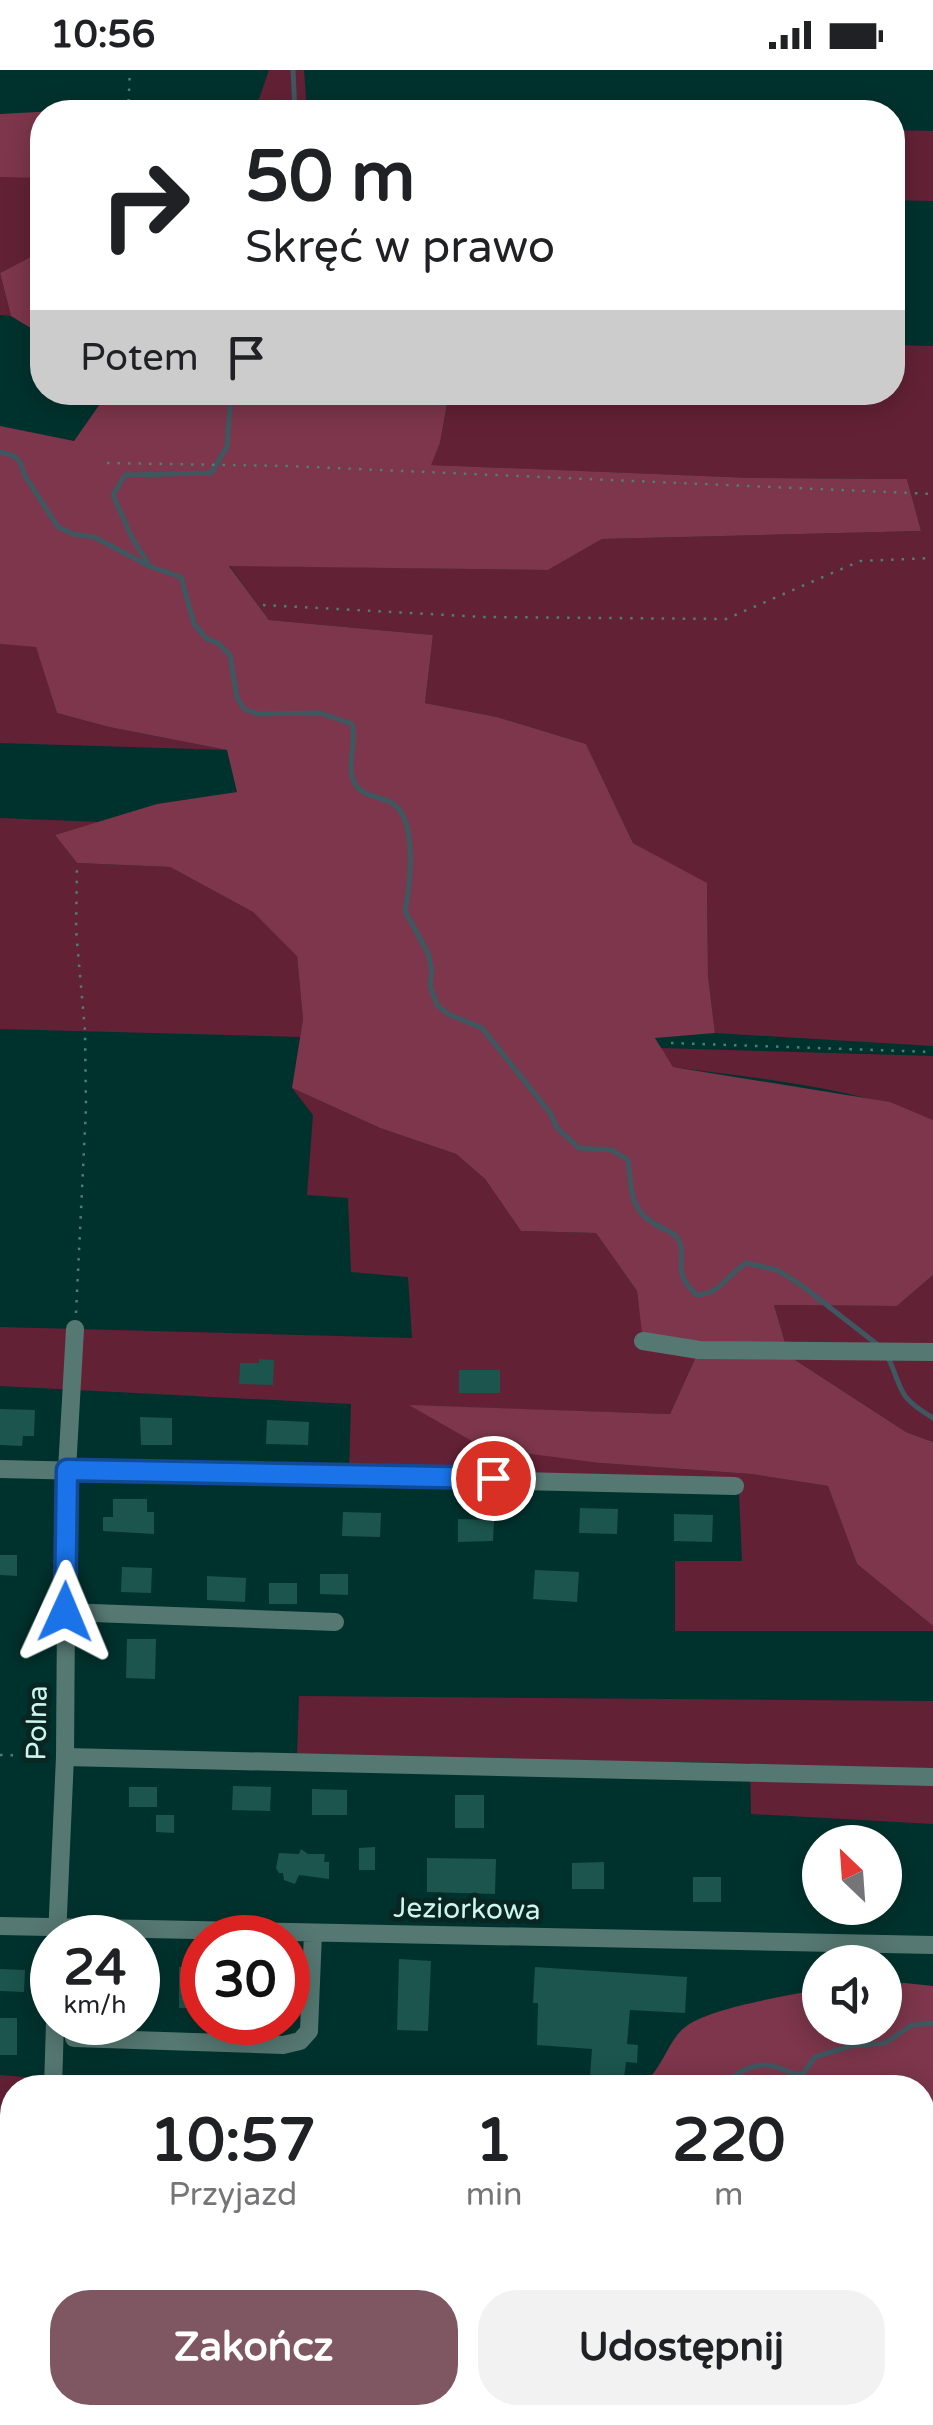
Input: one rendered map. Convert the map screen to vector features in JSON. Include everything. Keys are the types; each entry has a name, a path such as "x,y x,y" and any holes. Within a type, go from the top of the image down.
{"street":[{"name":"Polna","path":"58,1915 65,1756 67,1470 74,1329"},
{"path":"644,1341 699,1350 933,1352"},
{"path":"0,1468 735,1486"},
{"path":"65,1612 335,1622"},
{"path":"65,1756 933,1778"},
{"name":"Jeziorkowa","path":"0,1926 30,1930"},
{"name":"Jeziorkowa","path":"160,1933 933,1945"},
{"path":"160,2040 283,2044 300,2041 309,2030 313,1933"},
{"path":"53,2075 54,2045"}],"path":[{"path":"129,100 130,70"},
{"path":"107,463 342,468 933,494"},
{"path":"263,605 484,618 726,619 860,561 933,558"},
{"path":"74,1329 86,1108 85,1031 76,930 77,863"},
{"path":"671,1043 933,1052"},
{"path":"0,1755 65,1756"}],"shaded area":[{"path":"269,70 304,70 306,100 259,99"},
{"path":"30,112 30,178 0,177 0,114"},
{"path":"905,130 933,131 933,201 905,200"},
{"path":"0,177 30,177 30,257 0,273"},
{"path":"30,257 30,328 11,316 0,273"},
{"path":"0,273 11,316 0,315"},
{"path":"905,345 933,346 933,1046 715,1033 708,976 707,884 633,843 586,744 497,717 425,703 433,635 269,620 229,565 548,570 602,539 921,531 907,479 753,478 430,465 440,443 447,405 905,405"},
{"path":"99,405 447,405 440,443 431,465 753,478 907,479 921,531 602,539 548,570 229,566 269,620 433,635 425,703 497,717 586,744 633,843 707,883 708,976 715,1033 655,1038 673,1067 890,1102 933,1120 933,1275 897,1306 774,1305 789,1356 906,1432 933,1442 933,1626 857,1564 828,1486 751,1474 600,1463 484,1448 409,1405 670,1414 699,1350 643,1341 637,1291 596,1233 521,1231 485,1179 456,1154 380,1128 292,1088 303,1019 297,956 253,912 170,867 77,863 55,835 157,804 237,792 227,750 57,713 36,647 0,644 0,426 74,441"},
{"path":"0,644 36,646 57,713 227,750 0,743"},
{"path":"0,818 99,822 55,835 77,863 170,867 253,912 297,955 303,1019 300,1037 0,1029"},
{"path":"660,1048 933,1056 933,1120 838,1091 673,1067"},
{"path":"292,1088 380,1128 456,1154 485,1179 521,1231 596,1233 637,1291 644,1341 699,1350 670,1414 411,1406 600,1463 751,1474 828,1486 857,1564 933,1626 933,1631 675,1631 675,1561 742,1561 739,1493 349,1471 351,1404 0,1386 0,1327 412,1338 408,1277 351,1272 348,1198 307,1195 313,1115"},
{"path":"933,1275 933,1442 906,1432 789,1356 774,1305 897,1306"},
{"path":"299,1696 933,1701 933,1824 751,1814 750,1763 297,1757"},
{"path":"902,1983 933,1986 933,2075 652,2075 684,2028 710,2014 802,1993 802,2045 902,2045"}],"building":[{"path":"259,1359 274,1360 273,1385 239,1384 240,1363 259,1363"},
{"path":"459,1370 500,1370 500,1393 459,1393"},
{"path":"0,1409 35,1410 34,1436 23,1436 22,1446 0,1445"},
{"path":"140,1417 172,1418 172,1445 141,1445"},
{"path":"267,1420 309,1422 308,1445 266,1444"},
{"path":"113,1499 147,1499 147,1512 154,1512 154,1534 103,1531 103,1517 113,1517"},
{"path":"580,1508 618,1509 617,1534 579,1533"},
{"path":"343,1512 381,1513 380,1537 342,1536"},
{"path":"674,1514 713,1515 712,1542 674,1541"},
{"path":"458,1519 494,1520 493,1541 458,1542"},
{"path":"0,1555 17,1555 17,1576 0,1575"},
{"path":"122,1567 152,1568 151,1593 121,1592"},
{"path":"535,1570 579,1572 577,1602 533,1599"},
{"path":"320,1574 348,1574 348,1595 320,1594"},
{"path":"207,1576 246,1578 245,1602 207,1600"},
{"path":"269,1583 297,1583 297,1604 269,1604"},
{"path":"127,1639 156,1639 155,1679 126,1678"},
{"path":"233,1786 271,1787 270,1811 232,1810"},
{"path":"129,1787 157,1787 157,1807 129,1807"},
{"path":"312,1789 347,1790 347,1815 312,1815"},
{"path":"455,1795 484,1795 484,1828 455,1828"},
{"path":"156,1815 174,1815 174,1833 156,1832"},
{"path":"375,1847 375,1870 359,1870 359,1848"},
{"path":"301,1849 308,1854 325,1854 329,1879 299,1875 295,1884 284,1880 283,1873 276,1868 279,1853 299,1854"},
{"path":"427,1858 496,1859 495,1894 427,1892"},
{"path":"604,1862 604,1889 572,1889 572,1863"},
{"path":"693,1877 721,1877 721,1902 693,1902"},
{"path":"399,1959 431,1961 428,2031 397,2030"},
{"path":"535,1967 687,1977 685,2013 630,2010 627,2044 638,2045 637,2063 626,2062 624,2075 590,2075 592,2049 537,2045 538,2003 533,2003"},
{"path":"0,1969 25,1970 24,1992 0,1991"},
{"path":"0,2018 17,2018 17,2055 0,2055"}],"waterway":[{"path":"293,70 294,100"},
{"path":"148,563 113,495 125,475 211,473 227,447 230,405"},
{"path":"0,452 20,462 58,527 94,537 151,567 181,577 194,624 230,655 237,698 244,709 258,714 320,713 352,724 351,771 356,785 367,794 390,802 405,821 410,852 405,911 428,953 430,985 437,1005 448,1014 482,1028 551,1114 557,1128 579,1148 612,1150 628,1160 636,1206 648,1220 678,1239 682,1272 689,1287 697,1295 705,1294 746,1263 777,1270 878,1345"},
{"path":"888,1357 907,1399 933,1418"},
{"path":"802,2075 815,2057 851,2046 885,2043 912,2025 933,2023"},
{"path":"736,2075 763,2065 802,2075"}],"route":[{"path":"65,1612 67,1470 493,1478"}]}
